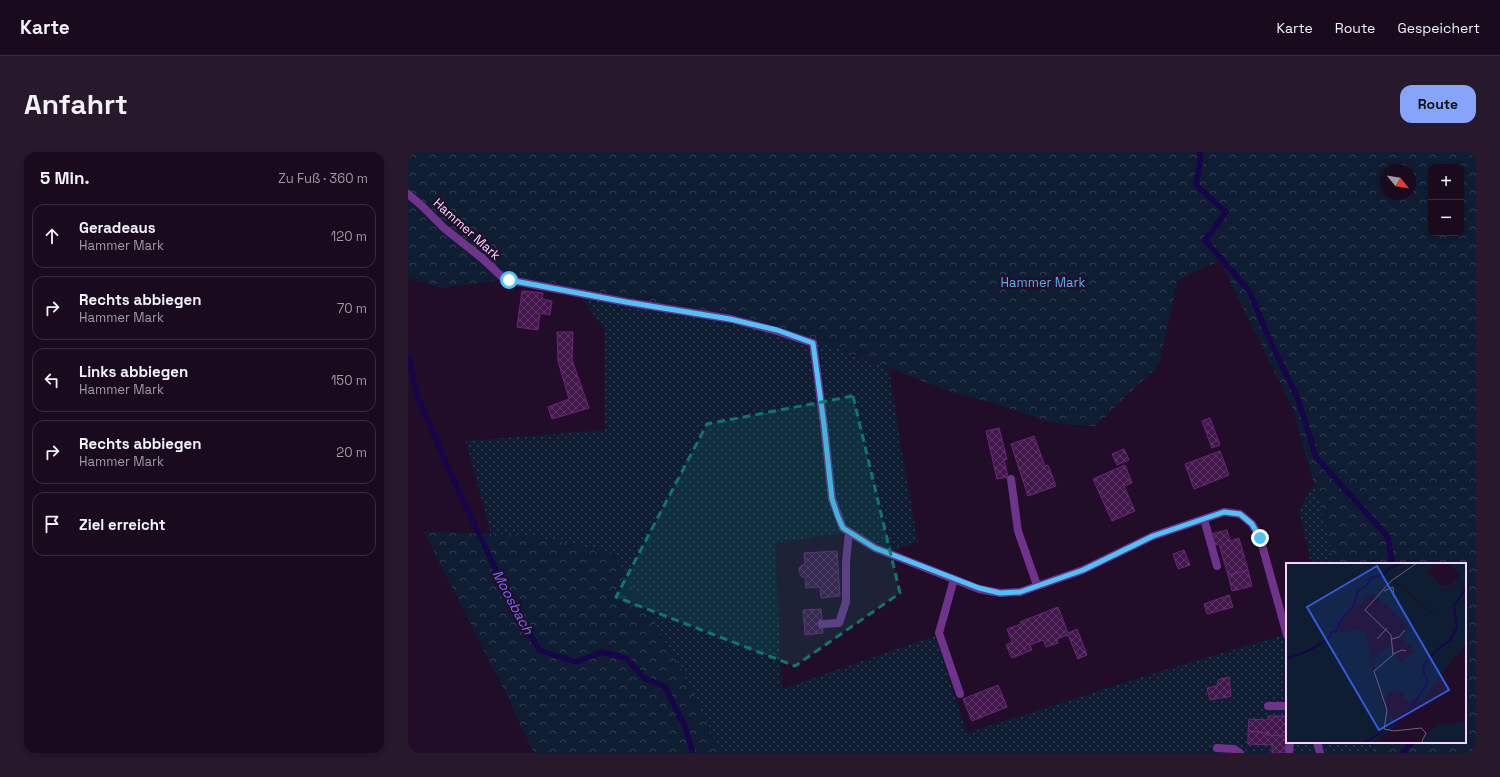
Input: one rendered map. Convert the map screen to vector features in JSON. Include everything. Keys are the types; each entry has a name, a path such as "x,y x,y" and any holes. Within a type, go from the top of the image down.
{"street":[{"name":"Hammer Mark","path":"408,194 444,228 502,276 509,280 626,302 730,319 777,330 813,343 832,499 843,528 875,548 979,588 1000,593 1020,592 1083,570 1153,536 1224,512 1240,514 1252,524 1260,538 1286,631"},
{"path":"1010,479 1018,531 1037,585"},
{"path":"1204,519 1217,566"},
{"path":"822,624 839,623 846,602 846,562 849,532"},
{"path":"954,579 939,633 960,694"},
{"path":"1268,706 1286,706"},
{"path":"1289,753 1290,743"},
{"path":"1317,743 1320,753"},
{"path":"1217,748 1234,749 1240,753"}],"highlighted area":[{"path":"853,396 900,593 795,666 616,597 707,424"}],"green space":[{"name":"Hammer Mark","path":"408,152 1476,152 1476,753 1375,753 1373,743 1466,743 1466,563 1334,563 1326,527 1293,409 1220,261 1178,280 1159,365 1095,426 1057,424 986,401 953,393 825,343 756,322 518,278 442,288 408,278"},
{"path":"576,291 756,322 825,343 889,369 918,542 893,550 849,532 775,543 782,689 935,636 967,733 1165,670 1286,634 1286,743 1373,743 1376,753 721,753 680,667 613,553 527,535 491,534 466,441 605,430 605,330"},
{"path":"1314,484 1334,563 1311,563 1299,510"},
{"path":"424,532 527,535 613,553 680,667 721,753 534,753 506,694"}],"building":[{"path":"522,291 543,293 542,299 552,301 550,315 540,313 538,330 517,327"},
{"path":"557,332 573,332 572,360 589,408 552,419 548,407 569,399 558,361"},
{"path":"1210,418 1220,445 1212,448 1202,421"},
{"path":"999,428 1007,459 1004,460 1008,477 997,479 986,431"},
{"path":"1034,436 1045,466 1048,465 1056,486 1028,496 1011,444"},
{"path":"1124,449 1129,460 1117,465 1112,454"},
{"path":"1220,451 1229,475 1194,489 1185,464"},
{"path":"1125,465 1132,483 1124,486 1135,511 1112,521 1093,479"},
{"path":"1227,530 1230,541 1239,538 1248,570 1228,575 1219,544 1214,545 1211,534"},
{"path":"1184,550 1190,565 1178,569 1173,554"},
{"path":"837,551 840,596 821,598 820,587 806,588 805,577 802,577 800,574 799,568 805,564 804,553"},
{"path":"1248,570 1252,586 1232,591 1228,575"},
{"path":"1229,595 1233,607 1207,614 1204,604"},
{"path":"1058,607 1068,633 1077,629 1087,655 1078,659 1068,635 1057,639 1058,643 1046,647 1043,640 1030,645 1032,650 1012,658 1006,645 1012,642 1007,629 1021,624 1020,622"},
{"path":"821,609 823,633 805,635 803,610"},
{"path":"1229,677 1231,696 1210,700 1207,688 1217,686 1218,680"},
{"path":"998,685 1007,707 972,721 963,699"},
{"path":"1268,716 1286,716 1286,736 1267,735 1268,733 1248,731 1249,719 1268,720"},
{"path":"1248,731 1268,733 1267,735 1286,736 1286,753 1272,753 1272,745 1248,744"}],"waterway":[{"path":"1199,152 1201,157 1196,185 1226,212 1205,240 1250,292 1267,334 1298,399 1316,457 1388,537 1392,563"},
{"name":"Moosbach","path":"408,357 418,398 460,494 506,591 539,650 576,662 602,652 626,658 644,678 665,687 685,727 693,753"},
{"path":"1403,753 1411,743"}],"route":[{"path":"509,280 626,302 730,319 777,330 813,343 818,373 832,499 843,528 875,548 933,569 954,579 979,588 1000,593 1020,592 1083,570 1153,536 1224,512 1240,514 1252,524 1260,538"}]}
